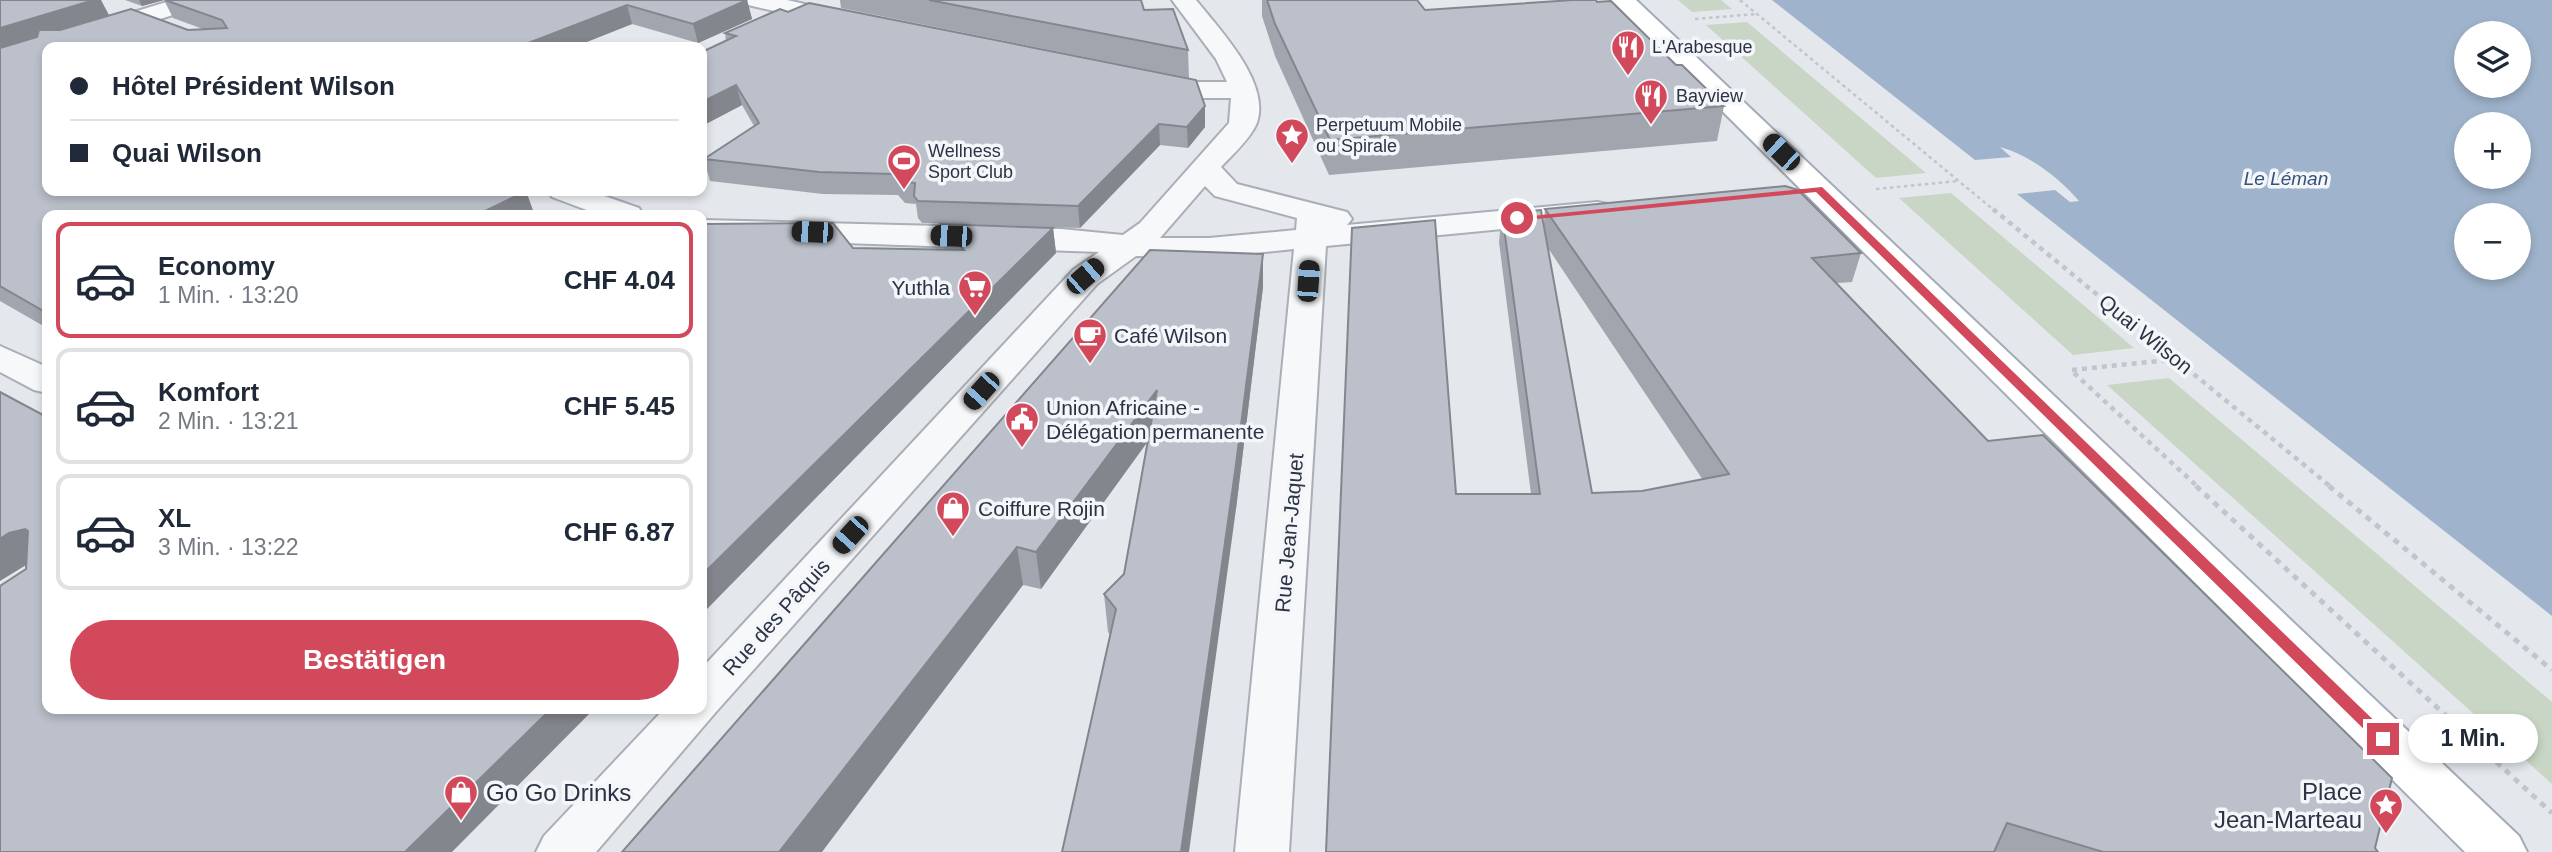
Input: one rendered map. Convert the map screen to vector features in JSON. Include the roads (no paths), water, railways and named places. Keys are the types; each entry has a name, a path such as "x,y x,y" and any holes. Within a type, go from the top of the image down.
{"main road":[{"path":"1623,0 2500,852"}],"street":[{"path":"61,42 197,0"},
{"path":"756,0 808,5 870,25"},
{"path":"1184,0 1224,55 1245,90"},
{"path":"107,4 174,30"},
{"path":"764,25 808,5"},
{"path":"0,61 42,48"},
{"path":"1118,75 1196,90 1245,90"},
{"name":"Rue des Pâquis","path":"707,693 1085,276 1151,230 1242,125 1247,112 1245,90"},
{"path":"1206,166 1214,180 1226,190 1312,226"},
{"path":"1781,193 1819,189"},
{"path":"576,196 612,210"},
{"path":"707,229 1061,239 1127,246 1209,248 1312,226 1385,231 1632,207"},
{"name":"Rue Jean-Jaquet","path":"1262,852 1312,226"},
{"path":"563,852 688,714"}],"water":[{"name":"Le Léman","path":"1772,0 2552,0 2552,616 2017,194 2055,190 2070,202 2079,201 2053,176 2033,162 2000,147 2011,157 1975,160"}],"place":[{"name":"L'Arabesque","path":"1628,77"},
{"name":"Bayview","path":"1651,126"},
{"name":"Perpetuum Mobile ou Spirale","path":"1292,165"},
{"name":"Wellness Sport Club","path":"904,191"},
{"name":"Yuthla","path":"975,317"},
{"name":"Café Wilson","path":"1090,365"},
{"name":"Union Africaine - Délégation permanente","path":"1022,449"},
{"name":"Coiffure Rojin","path":"953,538"},
{"name":"Go Go Drinks","path":"461,822"},
{"name":"Place Jean-Marteau","path":"2386,835"}]}
